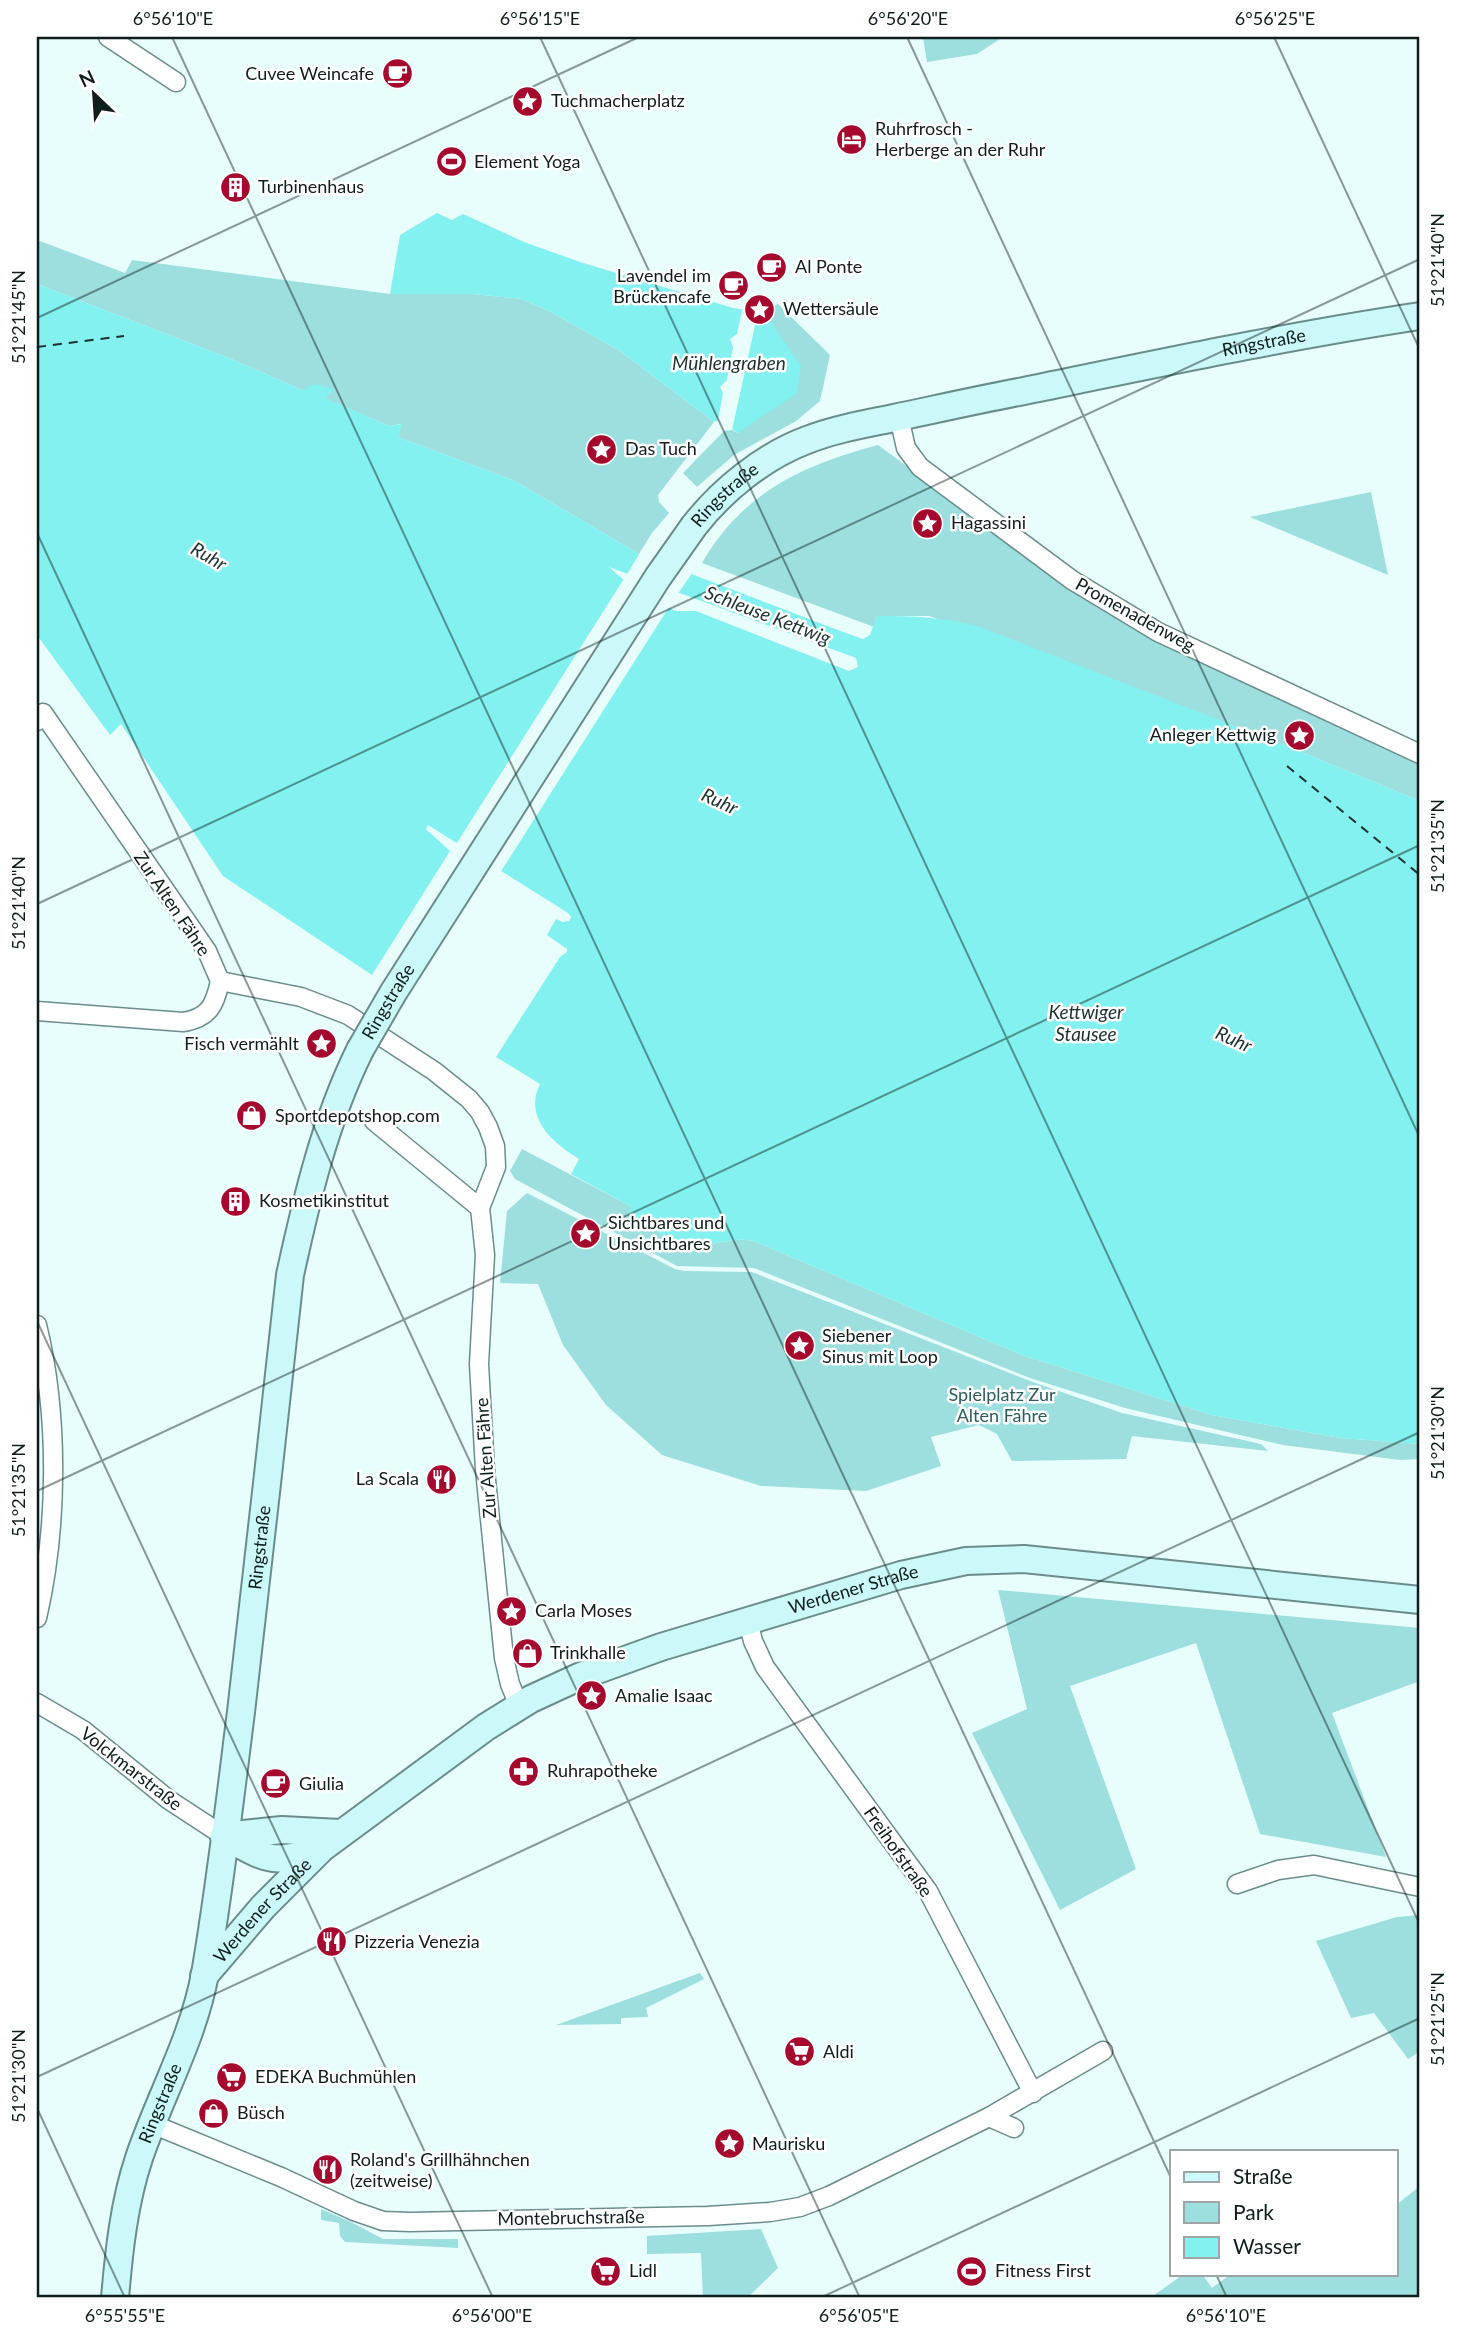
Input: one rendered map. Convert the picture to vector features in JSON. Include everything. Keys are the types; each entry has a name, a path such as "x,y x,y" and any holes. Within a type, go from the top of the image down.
{"main road":[{"name":"Ringstraße","path":"115,2298 129,2191 152,2124 197,2012 204,1976 216,1904 262,1530 290,1275 307,1197 326,1131 360,1050 393,993 650,589 694,526 735,485 759,465 784,450 828,433 1159,363 1420,316"},
{"name":"Werdener Straße","path":"204,1976 264,1907 331,1841 486,1727 519,1706 581,1676 748,1621 901,1575 966,1561 1024,1559 1420,1600"},
{"name":"Werdener Straße","path":"224,1836 282,1830 331,1841"}],"street":[{"path":"108,37 176,82"},
{"name":"Promenadenweg","path":"899,417 906,448 920,467 1072,580 1158,632 1420,754"},
{"name":"Zur Alten Fähre","path":"37,721 43,713 206,951 220,982 301,997 348,1015 434,1070 469,1099 484,1120 495,1146 496,1167 481,1208 485,1255 479,1364 485,1470 505,1658 510,1684 519,1706"},
{"path":"37,1011 183,1022 194,1020 215,1003 220,982"},
{"path":"374,1121 481,1208"},
{"path":"37,1325 50,1416 52,1525 46,1582 37,1618"},
{"name":"Freihofstraße","path":"748,1621 753,1641 765,1667 928,1891 1033,2092"},
{"name":"Volckmarstraße","path":"37,1703 83,1730 169,1800 224,1836"},
{"path":"1237,1884 1278,1870 1314,1865 1420,1887"},
{"name":"Montebruchstraße","path":"152,2124 383,2221 708,2216 770,2212 800,2207 829,2196 989,2117 1103,2051"},
{"path":"989,2117 1013,2129"}],"green space":[{"path":"923,37 1003,37 977,54 927,62"},
{"path":"37,240 125,273 132,260 390,294 473,294 522,299 551,312 620,351 714,422 658,495 659,502 669,513 639,554 515,481 398,437 401,424 389,426 324,398 335,389 302,390 234,360 37,284"},
{"path":"778,304 830,355 820,401 796,421 734,455 697,487 683,473 724,431 732,430 738,433 764,314 758,312"},
{"path":"878,445 1100,609 1160,640 1420,760 1420,801 1294,749 1081,668 929,616 877,616 874,627 702,563 736,517 777,485 825,462"},
{"path":"1371,492 1388,575 1250,517"},
{"path":"522,1149 632,1207 629,1213 674,1240 694,1245 735,1240 754,1241 1022,1355 1212,1415 1340,1438 1420,1444 1420,1459 1400,1460 1283,1445 1125,1408 1030,1378 754,1268 677,1266 515,1179 510,1171"},
{"name":"Spielplatz Zur Alten Fähre","path":"527,1193 675,1269 752,1272 1030,1381 1122,1413 1261,1444 1268,1451 1132,1436 1126,1459 1012,1461 997,1434 979,1425 931,1437 941,1466 866,1491 761,1486 662,1455 606,1405 563,1345 538,1284 500,1283 507,1211"},
{"path":"998,1590 1420,1628 1420,1681 1332,1713 1386,1857 1260,1834 1196,1643 1070,1686 1136,1869 1060,1910 972,1733 1027,1709"},
{"path":"1420,1915 1420,2051 1408,2059 1374,2013 1351,2018 1316,1941 1397,1917"},
{"path":"700,1973 704,1979 646,2008 648,2017 621,2018 621,2024 556,2025"},
{"path":"1420,2186 1420,2298 1150,2298 1181,2276 1203,2276 1212,2288 1228,2276 1398,2276 1398,2203"},
{"path":"321,2209 383,2239 458,2239 458,2248 345,2242 340,2236 339,2223 321,2220"},
{"path":"761,2229 778,2268 747,2298 703,2298 701,2253 647,2254 647,2236"}],"water":[{"name":"Mühlengraben","path":"437,213 452,220 463,214 524,242 580,262 733,308 764,313 801,365 797,393 738,433 718,420 714,422 620,351 551,312 522,299 473,294 390,294 400,235"},
{"name":"Kettwiger Stausee","path":"37,284 234,360 302,390 315,384 335,389 325,398 389,426 402,424 398,437 515,481 639,554 843,632 863,639 870,635 877,616 929,618 980,627 1420,801 1420,1444 1340,1438 1212,1415 1022,1355 754,1241 735,1240 694,1245 674,1240 655,1230 628,1213 632,1207 571,1174 579,1159 551,1138 538,1119 535,1108 540,1084 496,1057 560,957 567,952 567,949 547,935 556,919 569,921 571,917 568,913 428,825 426,829 450,851 372,975 223,876 121,724 110,735 37,635","holes":["609,567 856,658 858,667 849,671 696,611 675,611 625,581"]}],"pier":[{"path":"742,310 758,312 732,430 718,420 723,393 720,387 727,380 733,347 730,339 737,334"},
{"path":"641,551 693,572 677,595 626,576"},
{"path":"625,577 671,604 500,873 455,846"},
{"path":"453,849 375,977 370,978"}],"ferry route":[{"path":"37,347 124,336"},
{"path":"1287,766 1420,875"}],"place":[{"name":"Cuvee Weincafe","path":"397,74"},
{"name":"Tuchmacherplatz","path":"528,101"},
{"name":"Ruhrfrosch - Herberge an der Ruhr","path":"852,139"},
{"name":"Element Yoga","path":"451,162"},
{"name":"Turbinenhaus","path":"235,187"},
{"name":"Al Ponte","path":"772,267"},
{"name":"Lavendel im Brückencafe","path":"734,286"},
{"name":"Wettersäule","path":"760,309"},
{"name":"Das Tuch","path":"602,449"},
{"name":"Hagassini","path":"928,523"},
{"name":"Anleger Kettwig","path":"1299,735"},
{"name":"Fisch vermählt","path":"322,1044"},
{"name":"Sportdepotshop.com","path":"252,1116"},
{"name":"Kosmetikinstitut","path":"236,1201"},
{"name":"Sichtbares und Unsichtbares","path":"585,1233"},
{"name":"Siebener Sinus mit Loop","path":"799,1346"},
{"name":"La Scala","path":"442,1479"},
{"name":"Carla Moses","path":"512,1611"},
{"name":"Trinkhalle","path":"527,1653"},
{"name":"Amalie Isaac","path":"592,1696"},
{"name":"Ruhrapotheke","path":"524,1771"},
{"name":"Giulia","path":"276,1784"},
{"name":"Pizzeria Venezia","path":"331,1942"},
{"name":"Aldi","path":"800,2052"},
{"name":"EDEKA Buchmühlen","path":"232,2077"},
{"name":"Büsch","path":"214,2113"},
{"name":"Maurisku","path":"729,2144"},
{"name":"Roland's Grillhähnchen (zeitweise)","path":"327,2170"},
{"name":"Lidl","path":"606,2271"},
{"name":"Fitness First","path":"972,2271"}],"water label":[{"name":"Ruhr","path":"209,556"},
{"name":"Schleuse Kettwig","path":"768,615"},
{"name":"Ruhr","path":"720,801"},
{"name":"Ruhr","path":"1234,1039"}]}
